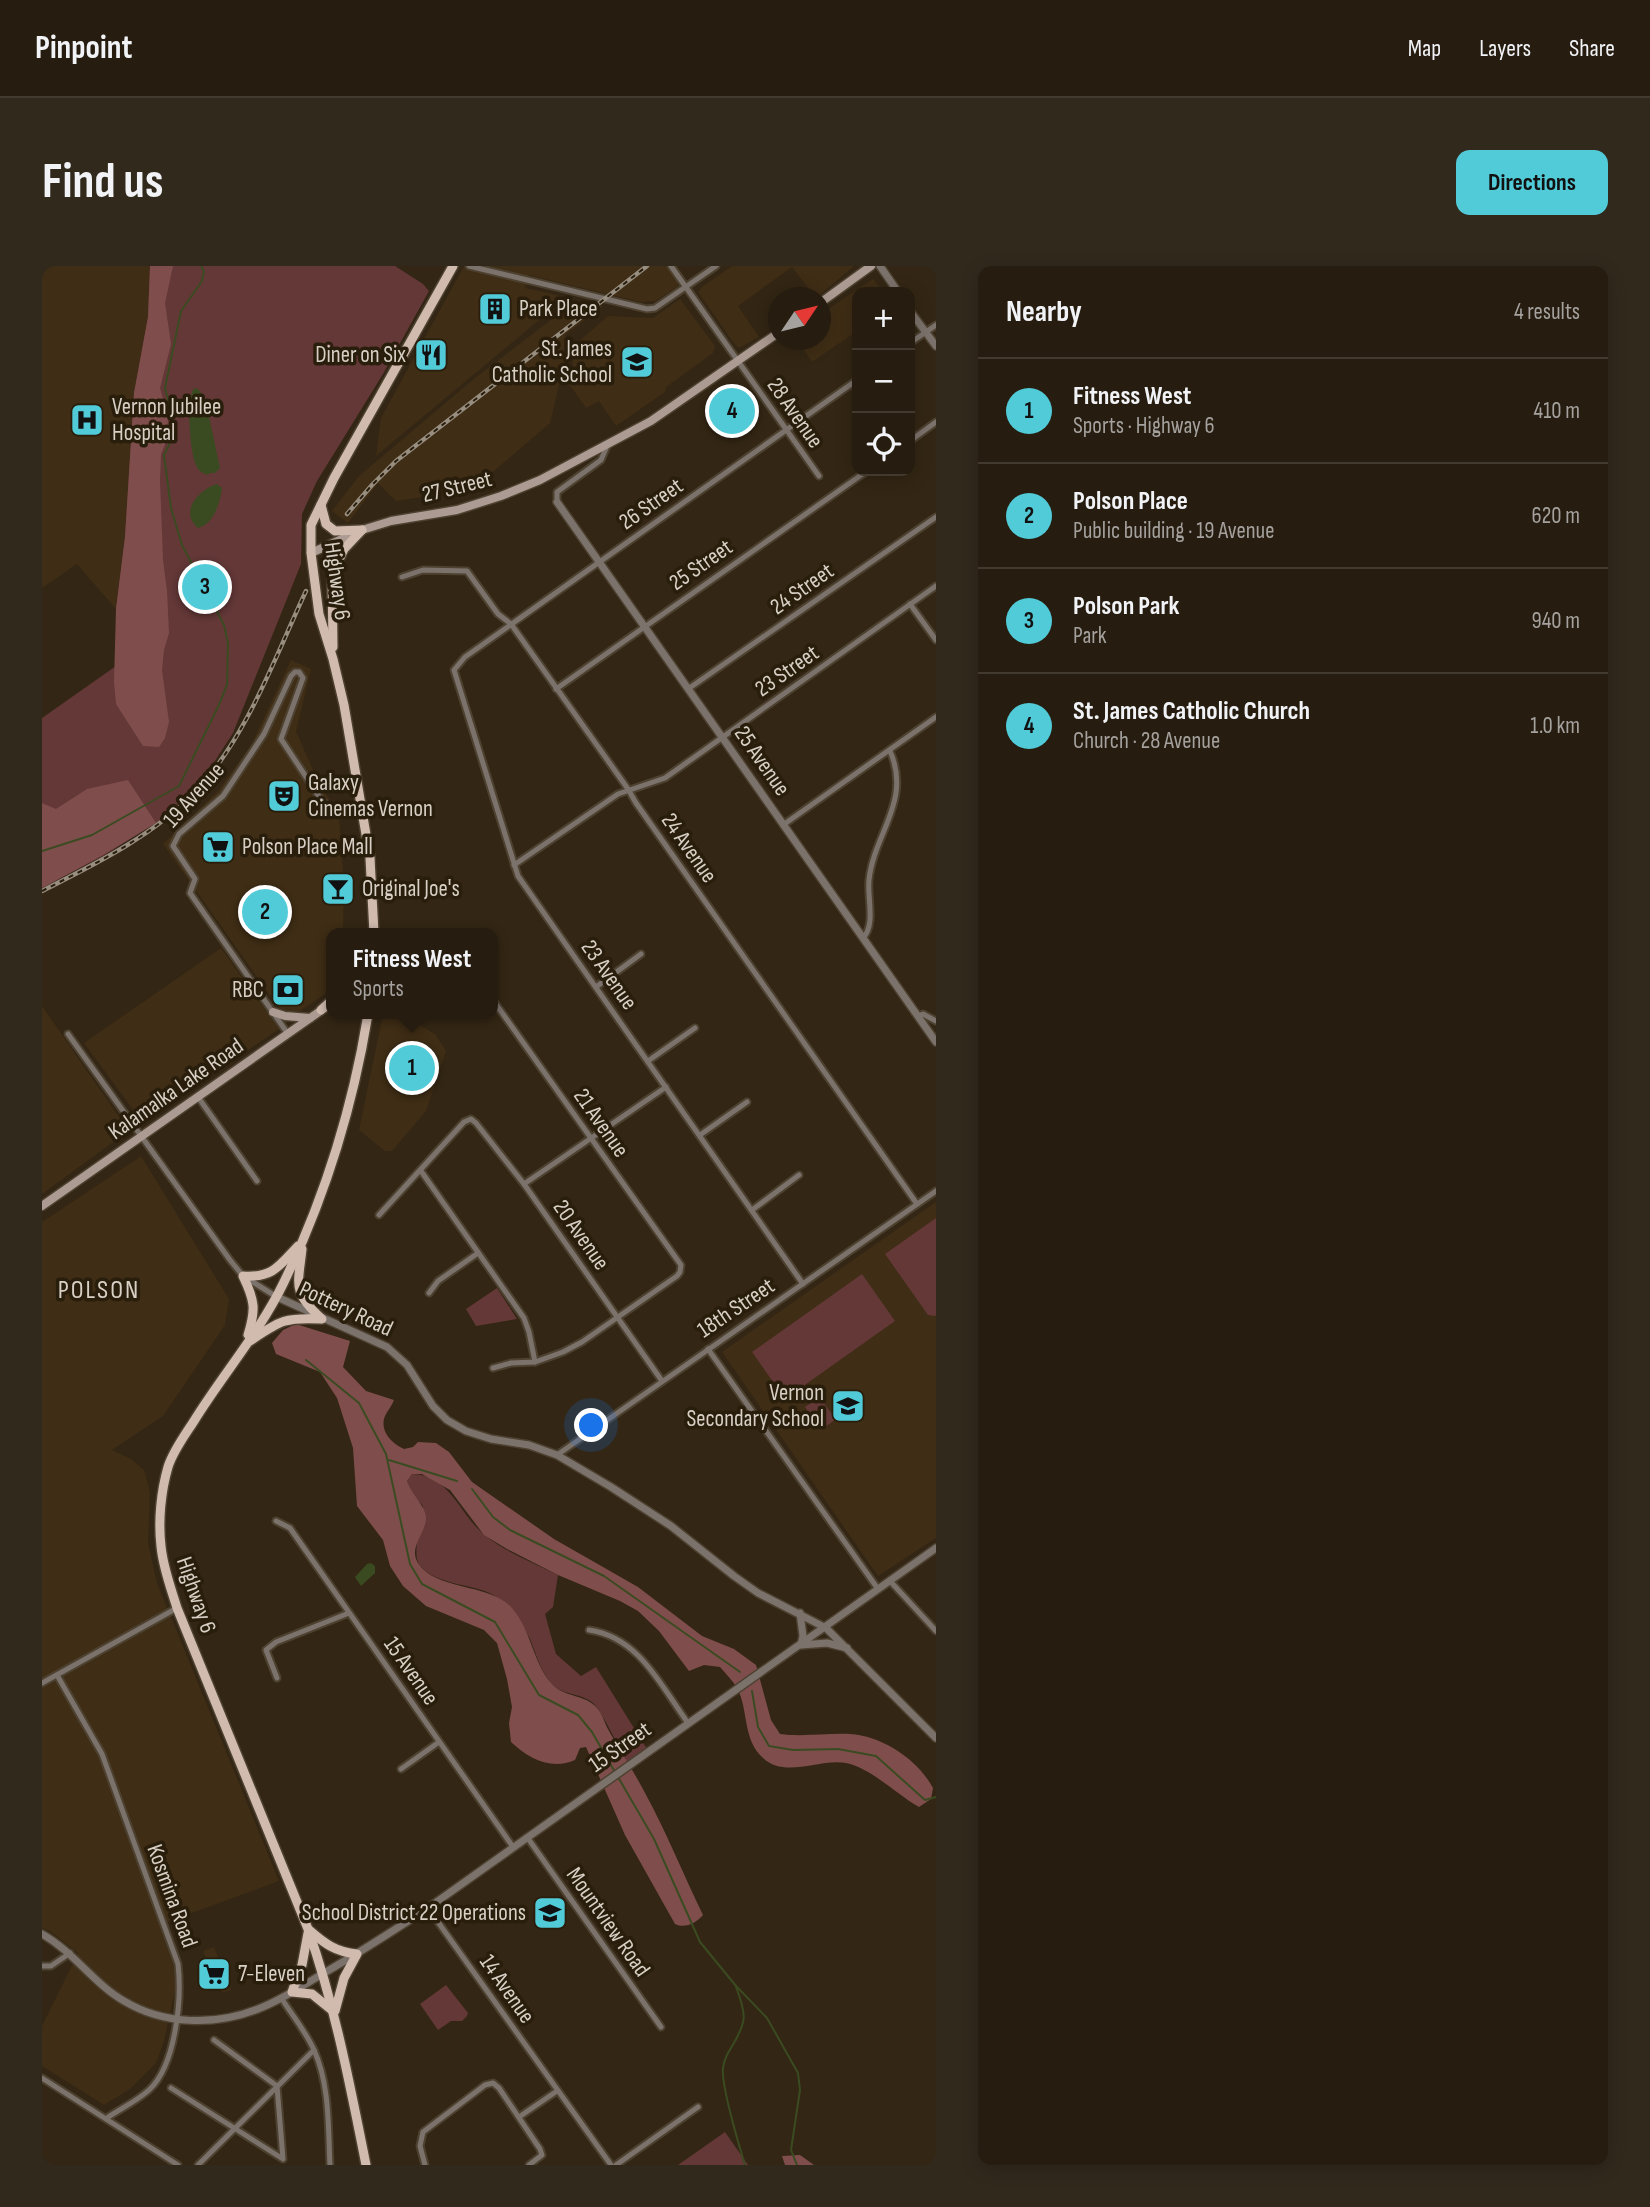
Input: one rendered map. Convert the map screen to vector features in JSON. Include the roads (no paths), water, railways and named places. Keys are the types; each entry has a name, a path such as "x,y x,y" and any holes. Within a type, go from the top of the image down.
{"main road":[{"name":"Highway 6","path":"374,928 370,858 344,705 319,614 311,525 453,266"},
{"path":"831,296 871,266"},
{"name":"27 Street","path":"312,553 362,530 391,521 457,510 540,480 651,421 768,340"},
{"path":"321,505 326,524 335,530 362,530"},
{"path":"333,659 332,574 344,549 362,530"},
{"path":"321,1010 326,1007"},
{"name":"Kalamalka Lake Road","path":"42,1206 321,1010"},
{"path":"273,1012 310,1018"},
{"path":"360,1019 365,1033"},
{"name":"Highway 6","path":"366,2165 324,1973 177,1608 160,1546 163,1490 169,1465 198,1415 277,1297 303,1240 342,1133 352,1098 367,1019"},
{"path":"246,1344 255,1313 253,1298 243,1276 258,1277 271,1273 303,1240"},
{"path":"303,1240 299,1293 307,1306 321,1319"},
{"path":"246,1344 289,1318 321,1319"},
{"path":"308,1929 335,1950 356,1954 344,1978 334,2013"},
{"path":"308,1929 302,1965 292,1992 312,1994 326,2003 334,2013"}],"street":[{"path":"469,266 647,309 655,308 716,266"},
{"name":"28 Avenue","path":"671,266 819,476"},
{"path":"880,266 895,287"},
{"path":"915,318 936,346"},
{"path":"915,339 936,325"},
{"name":"26 Street","path":"465,657 852,384"},
{"path":"915,437 936,422"},
{"name":"27 Street","path":"557,502 557,492 601,460 607,446"},
{"name":"25 Street","path":"556,689 860,476"},
{"name":"25 Avenue","path":"557,502 936,1042"},
{"name":"24 Street","path":"688,689 936,517"},
{"name":"24 Avenue","path":"402,577 423,570 467,571 498,614 511,624 917,1204"},
{"name":"23 Street","path":"514,865 618,794 665,778 936,586"},
{"path":"910,604 936,640"},
{"name":"23 Avenue","path":"465,657 454,670 518,876 803,1284"},
{"name":"19 Avenue","path":"288,1034 190,893 195,879 173,846 179,834 223,796 264,734 295,672 299,672 303,678 281,739 328,807"},
{"path":"783,825 936,717"},
{"path":"863,938 870,928 869,881 875,854 894,807 898,782 890,751"},
{"path":"596,987 641,954"},
{"name":"21 Avenue","path":"498,1007 681,1265 677,1276 617,1318"},
{"path":"918,1016 923,1014 936,1021"},
{"path":"648,1061 695,1028"},
{"name":"Pottery Road","path":"68,1034 243,1276 321,1319 387,1347 407,1365 433,1405 447,1420 466,1431 491,1440 529,1445 557,1455 671,1526 758,1593 826,1628 936,1738"},
{"path":"524,1185 666,1087"},
{"path":"198,1097 257,1181"},
{"path":"700,1135 747,1102"},
{"name":"20 Avenue","path":"421,1171 464,1122 471,1119 476,1123 524,1185 662,1381"},
{"path":"379,1215 421,1171 524,1318 535,1362"},
{"path":"752,1210 799,1175"},
{"name":"18th Street","path":"557,1455 936,1191"},
{"path":"429,1293 438,1282 478,1253"},
{"path":"493,1368 511,1363 535,1362 564,1352 617,1318"},
{"path":"708,1349 878,1589"},
{"name":"15 Avenue","path":"276,1521 290,1528 513,1847"},
{"name":"15 Street","path":"42,1934 70,1953 101,1984 124,2001 148,2012 175,2020 207,2021 257,2010 356,1954 428,1908 936,1548"},
{"path":"890,1581 936,1631"},
{"path":"42,1683 177,1608"},
{"path":"277,1678 265,1650 276,1642 349,1613"},
{"path":"800,1613 803,1636 801,1645 827,1643 849,1649"},
{"path":"589,1630 614,1636 638,1653 688,1723"},
{"name":"Kosmina Road","path":"57,1675 102,1754 178,1964 180,1986 173,2048 164,2070 149,2090 107,2118"},
{"path":"401,1769 439,1742"},
{"name":"Mountview Road","path":"527,1837 661,2027"},
{"name":"14 Avenue","path":"428,1908 557,2091 614,2165"},
{"path":"42,1966 51,1966 70,1953"},
{"path":"282,1998 314,2050 326,2096 330,2165"},
{"path":"214,2040 277,2086 286,2162"},
{"path":"198,2165 314,2050"},
{"path":"42,2078 178,2165"},
{"path":"425,2165 420,2146 423,2132 485,2085 493,2083 540,2149 542,2155 529,2165"},
{"path":"171,2088 286,2162"},
{"path":"519,2117 557,2091"},
{"path":"614,2165 698,2107"}],"waterway":[{"path":"42,851 92,835 179,786 227,685 228,643 224,625 182,545 171,508 164,455 172,439 172,415 165,388 181,311 202,281 204,271 201,266"},
{"path":"306,1360 359,1403 386,1454 410,1564 422,1584 495,1622 539,1695 578,1715 592,1732 615,1772"},
{"path":"389,1460 457,1481"},
{"path":"472,1489 493,1517 510,1530 604,1576 740,1672"},
{"path":"752,1691 758,1727 769,1746 793,1750 838,1749 876,1756 925,1800 936,1797"},
{"path":"618,1777 654,1839 700,1942 767,2018 798,2073 800,2090 791,2150 797,2165"},
{"path":"736,1987 742,2005 743,2025 725,2060 723,2077 745,2165"}],"railway":[{"path":"347,514 396,461 647,266"},
{"path":"42,891 142,836 195,792 230,748 244,723 306,591"}],"place":[{"name":"Park Place","path":"495,309"},
{"name":"Diner on Six","path":"431,355"},
{"name":"St. James Catholic School","path":"637,362"},
{"name":"St. James Catholic Church","path":"732,411"},
{"name":"Vernon Jubilee Hospital","path":"87,420"},
{"name":"Polson Park","path":"205,587"},
{"name":"Galaxy Cinemas Vernon","path":"284,796"},
{"name":"Polson Place Mall","path":"218,847"},
{"name":"Original Joe's","path":"338,889"},
{"name":"Polson Place","path":"265,912"},
{"name":"RBC","path":"288,990"},
{"name":"Fitness West","path":"412,1068"},
{"name":"Vernon Secondary School","path":"848,1406"},
{"name":"School District 22 Operations","path":"550,1913"},
{"name":"7-Eleven","path":"214,1974"}],"district":[{"name":"POLSON","path":"99,1290"}]}
